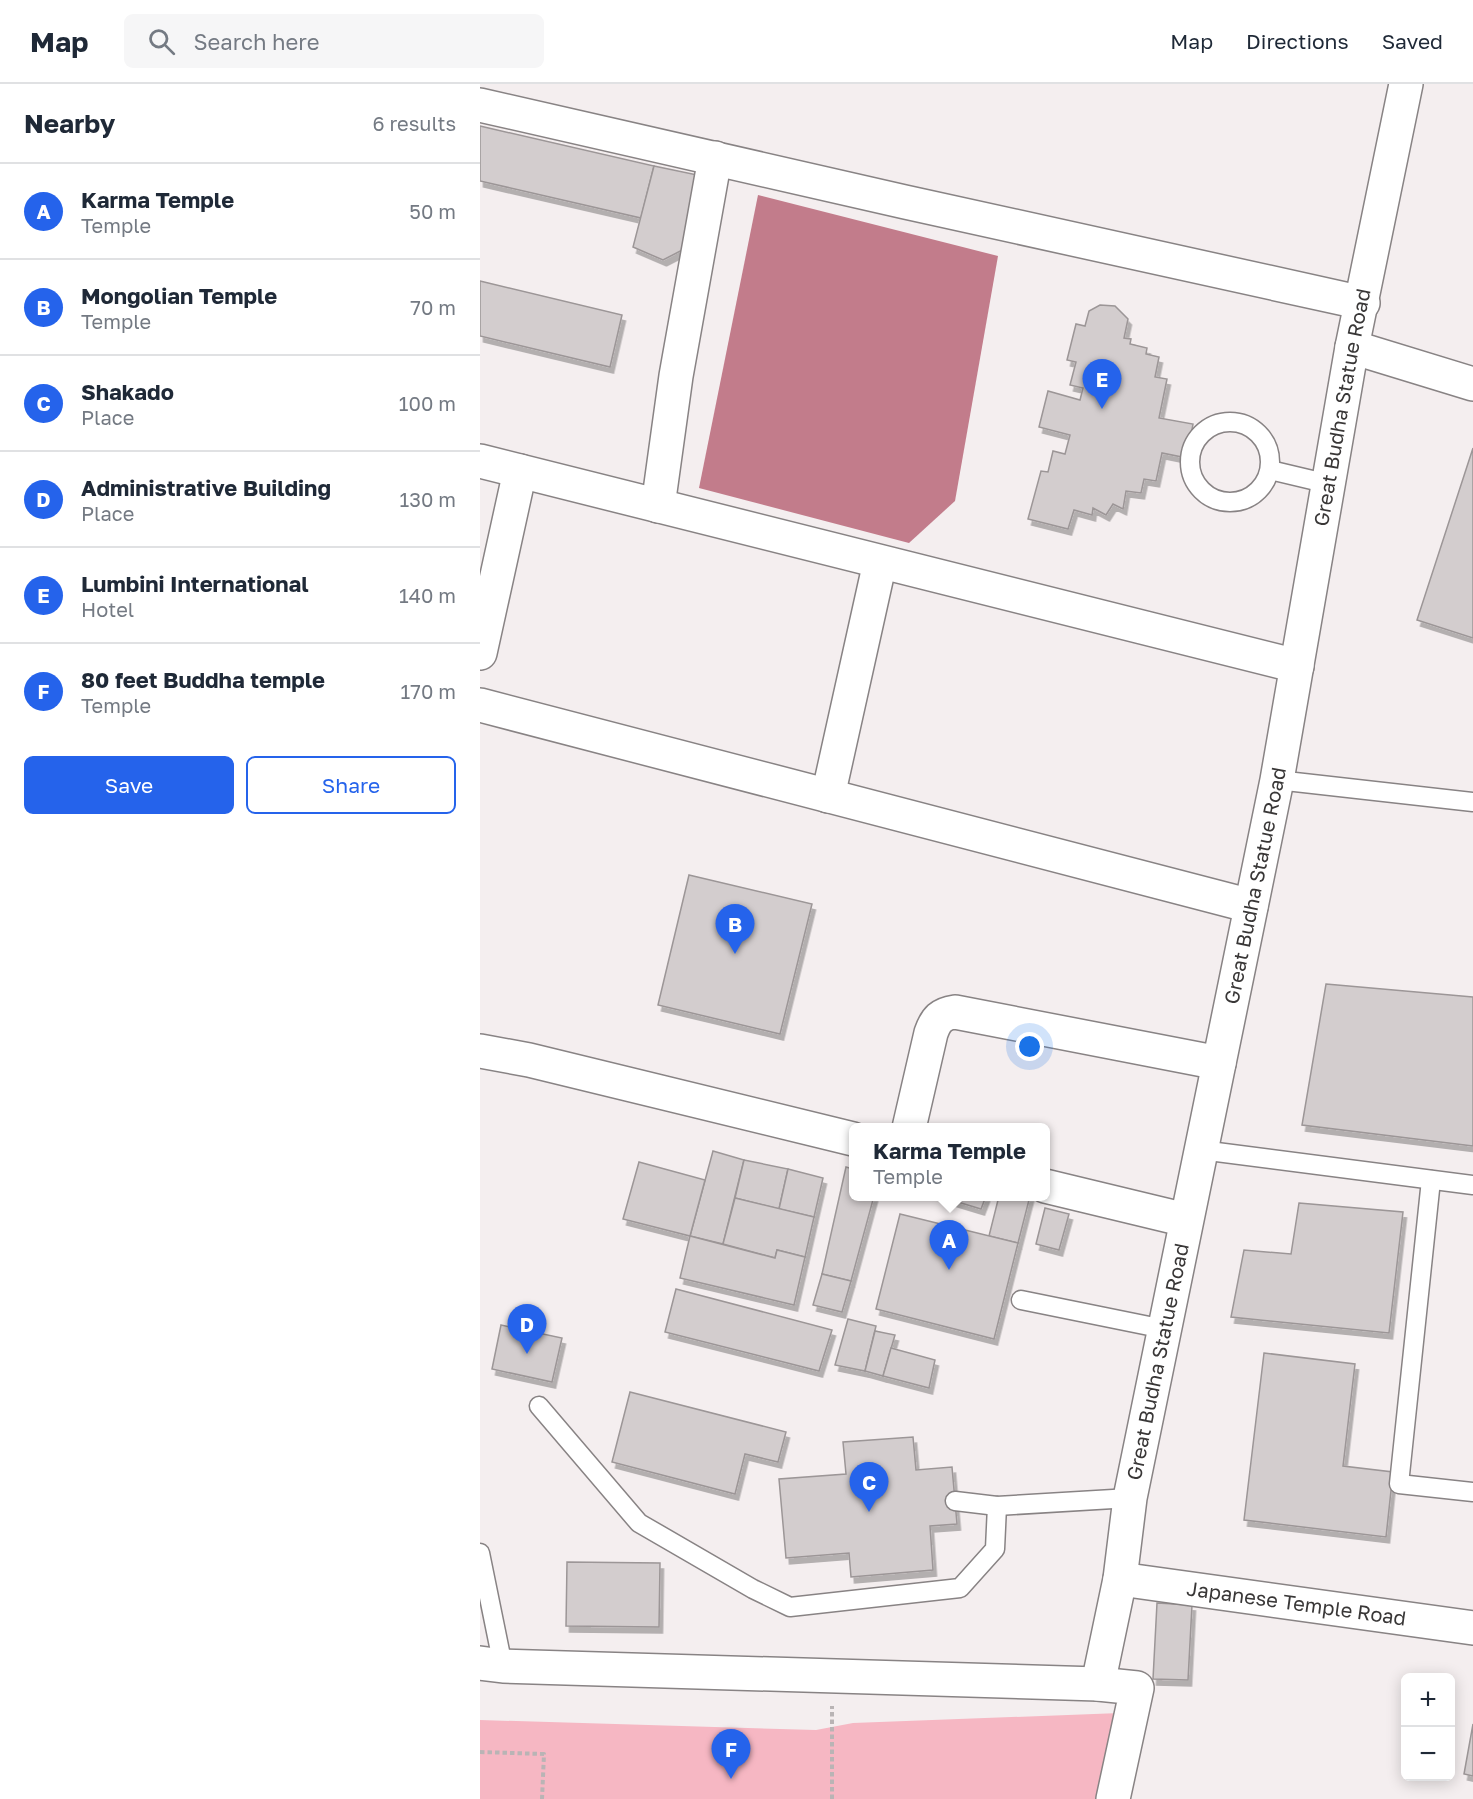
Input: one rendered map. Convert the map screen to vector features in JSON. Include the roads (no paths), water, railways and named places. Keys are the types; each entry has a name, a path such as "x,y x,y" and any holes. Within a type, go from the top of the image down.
{"street":[{"name":"Great Budha Statue Road","path":"1098,1684 1120,1579 1130,1498 1277,780 1352,346 1363,303 1407,84"},
{"path":"480,105 1363,303"},
{"path":"658,506 676,376 715,158"},
{"path":"1352,346 1473,384"},
{"path":"480,461 1297,666"},
{"path":"480,652 520,471"},
{"path":"828,796 879,562"},
{"path":"480,705 1251,906"},
{"path":"910,1123 931,1033 935,1022 943,1013 955,1012 1219,1063"},
{"path":"480,1051 529,1060 849,1138"},
{"path":"1050,1187 1186,1220"},
{"name":"Japanese Temple Road","path":"1120,1579 1473,1628"},
{"path":"491,1665 1098,1684 1137,1688 1113,1799"}],"lane":[{"path":"1228,422 1240,423 1253,428 1262,437 1269,449 1271,462 1269,470 1262,486 1252,495 1240,501 1227,501 1214,498 1203,491 1195,481 1190,468 1190,454 1195,442 1203,432 1215,425 1228,422"},
{"path":"1269,470 1329,484"},
{"path":"1277,780 1473,802"},
{"path":"1201,1150 1473,1185"},
{"path":"1431,1180 1399,1484 1473,1492"},
{"path":"1021,1300 1164,1329"},
{"path":"539,1406 639,1523 753,1589 790,1607 960,1588 995,1549 997,1506"},
{"path":"955,1501 997,1506 1130,1498"},
{"path":"480,1553 491,1665"}],"place":[{"name":"Lumbini International","path":"1102,409"},
{"name":"Mongolian Temple","path":"735,954"},
{"name":"Karma Temple","path":"949,1270"},
{"name":"Administrative Building","path":"527,1354"},
{"name":"Shakado","path":"869,1512"},
{"name":"80 feet Buddha temple","path":"731,1779"}]}
